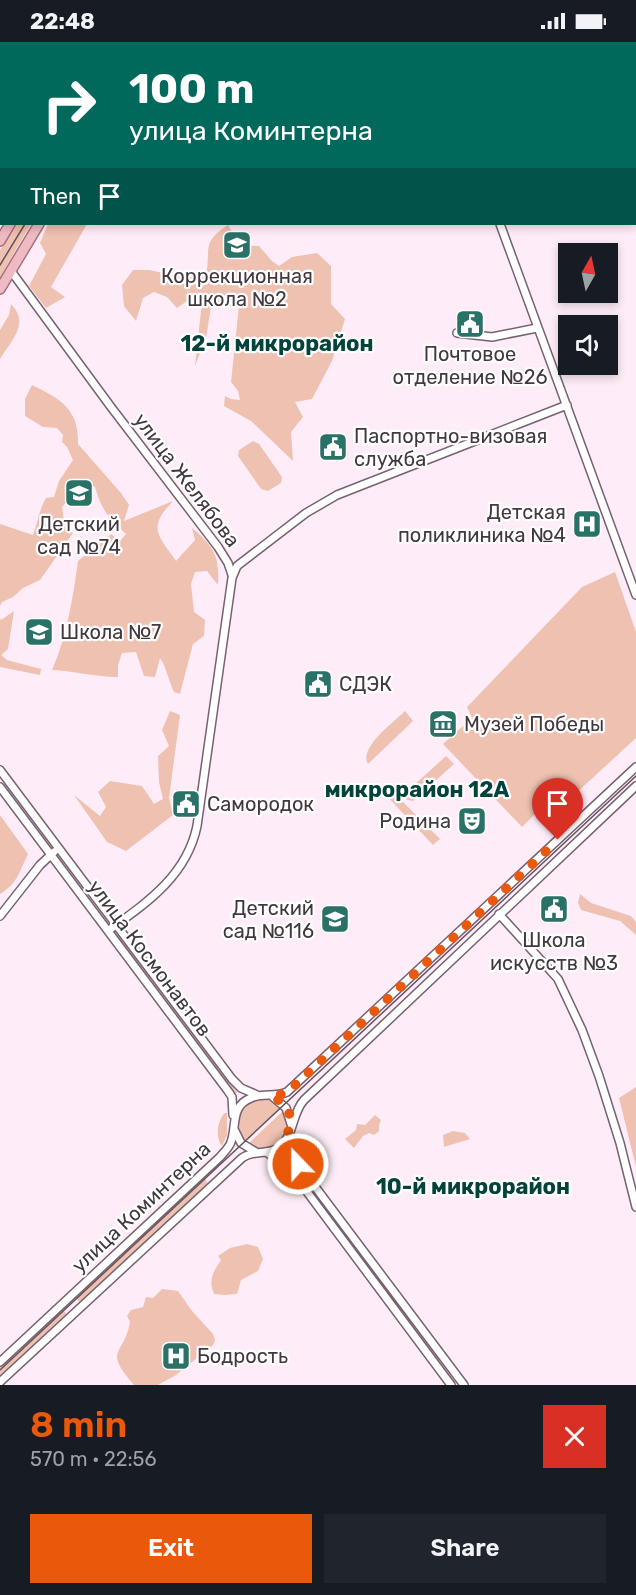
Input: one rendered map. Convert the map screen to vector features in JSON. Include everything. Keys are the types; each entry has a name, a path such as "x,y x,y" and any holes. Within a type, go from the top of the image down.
{"main road":[{"path":"0,241 9,225"},
{"path":"0,289 38,225"}],"street":[{"path":"500,225 636,595"},
{"name":"улица Желябова","path":"11,271 223,554 232,578"},
{"path":"457,333 492,337 537,328"},
{"name":"улица Желябова","path":"232,578 242,561 306,513 337,495 567,405"},
{"path":"223,554 233,563 242,561"},
{"path":"109,930 159,891 184,863 191,850 197,826 232,578"},
{"path":"259,1095 284,1094 292,1088 636,767"},
{"name":"улица Космонавтов","path":"0,770 232,1079 241,1088 259,1095"},
{"path":"464,1385 290,1155 287,1143 290,1132 297,1108 304,1100 636,786"},
{"name":"улица Космонавтов","path":"0,787 228,1091 232,1101 236,1135 241,1143 256,1152"},
{"path":"0,916 40,865 59,848"},
{"path":"499,914 558,979 582,1030 621,1143 636,1207"},
{"name":"улица Коминтерна","path":"0,1362 220,1157 231,1141 236,1112 243,1102 259,1095"},
{"path":"256,1152 266,1152 281,1146 290,1132 289,1113 282,1103 271,1096"},
{"name":"улица Коминтерна","path":"0,1382 202,1193 245,1156 256,1152"},
{"path":"266,1152 290,1169 451,1385"},
{"path":"346,1247 355,1240"}],"shaded area":[{"path":"14,225 30,225 0,277 0,250"},
{"path":"48,225 86,225 51,287 65,297 46,308 29,286 46,254 40,243"},
{"path":"228,225 241,246 259,246 279,266 292,257 317,253 331,266 331,304 345,319 332,361 312,399 295,402 303,417 291,432 293,461 251,421 224,406 225,396 240,400 238,391 231,382 239,306 211,307 206,338 195,366 202,302 187,301 177,308 167,297 154,292 143,298 136,321 124,306 122,285 133,270 206,277 210,242"},
{"path":"11,304 19,318 19,325 14,338 0,359 0,330 9,315"},
{"path":"32,385 52,395 72,414 78,432 78,444 129,505 124,521 173,501 160,518 158,531 160,538 176,561 195,540 192,528 206,541 214,553 218,567 218,585 207,571 195,572 191,584 194,612 205,620 204,636 193,644 180,694 174,692 160,658 155,677 144,676 136,652 122,653 118,665 118,677 52,670 66,630 78,561 111,534 120,541 126,534 107,514 95,487 87,482 78,490 83,504 76,506 66,502 62,507 65,527 73,533 40,580 23,588 13,597 2,602 0,606 0,524 33,535 46,498 54,497 59,481 73,460 62,442 63,435 57,428 43,427 25,416 25,399"},
{"path":"253,441 259,444 282,477 281,483 268,491 261,489 238,456 239,450"},
{"path":"615,572 636,632 636,738 547,820 535,814 522,827 443,744 472,718 467,707 582,587"},
{"path":"14,611 8,649 1,655 7,660 41,669 40,675 0,667 0,618 1,620"},
{"path":"170,711 180,715 169,798 173,815 126,851 107,842 74,795 100,816 106,807 98,792 110,781 142,786 154,804 163,799 159,782 158,756 169,746 162,730"},
{"path":"405,711 413,721 368,764 366,758 372,743"},
{"path":"446,756 454,764 413,801 404,799 402,796"},
{"path":"386,785 440,839 433,845 381,790"},
{"path":"0,815 28,854 14,881 0,894"},
{"path":"580,894 591,903 631,916 636,922 636,935 620,921 581,910 578,903"},
{"path":"119,933 237,1092 235,1094 116,935"},
{"path":"636,1087 636,1167 619,1098"},
{"path":"267,1099 282,1107 245,1141 238,1126 241,1112 251,1102"},
{"path":"284,1110 287,1122 286,1131 279,1142 261,1148 248,1144"},
{"path":"227,1113 227,1135 222,1146 218,1138 218,1129"},
{"path":"375,1115 381,1120 379,1131 374,1135 369,1133 363,1136 354,1148 345,1139 356,1130 357,1124 365,1125"},
{"path":"453,1131 465,1133 470,1139 444,1147 443,1135"},
{"path":"293,1163 347,1235 345,1237 290,1165"},
{"path":"204,1177 208,1184 80,1303 75,1296"},
{"path":"247,1244 258,1247 263,1259 258,1271 241,1280 237,1294 214,1294 211,1280 221,1260 218,1256 230,1248"},
{"path":"358,1249 440,1360 437,1362 355,1251"},
{"path":"162,1289 178,1291 213,1334 215,1340 213,1345 176,1375 158,1385 134,1385 124,1373 117,1358 130,1322 127,1316 131,1310 143,1307 146,1297 153,1298"},
{"path":"62,1308 67,1315 0,1377 0,1366"}],"tram line":[{"path":"0,265 24,225"},
{"path":"0,1370 636,776"}],"place":[{"name":"Коррекционная школа №2","path":"237,245"},
{"name":"Почтовое отделение №26","path":"470,324"},
{"name":"Паспортно-визовая служба","path":"333,447"},
{"name":"Детский сад №74","path":"79,493"},
{"name":"Детская поликлиника №4","path":"587,524"},
{"name":"Школа №7","path":"39,632"},
{"name":"СДЭК","path":"318,684"},
{"name":"Музей Победы","path":"443,724"},
{"name":"Самородок","path":"186,804"},
{"name":"Родина","path":"472,821"},
{"name":"Школа искусств №3","path":"554,909"},
{"name":"Детский сад №116","path":"335,919"},
{"name":"Бодрость","path":"176,1356"}],"district":[{"name":"12-й микрорайон","path":"277,343"},
{"name":"микрорайон 12А","path":"417,789"},
{"name":"10-й микрорайон","path":"473,1186"}],"route":[{"path":"298,1164 290,1155 287,1147 291,1126 289,1113 282,1103 271,1096 284,1094 292,1088 558,840"}]}
